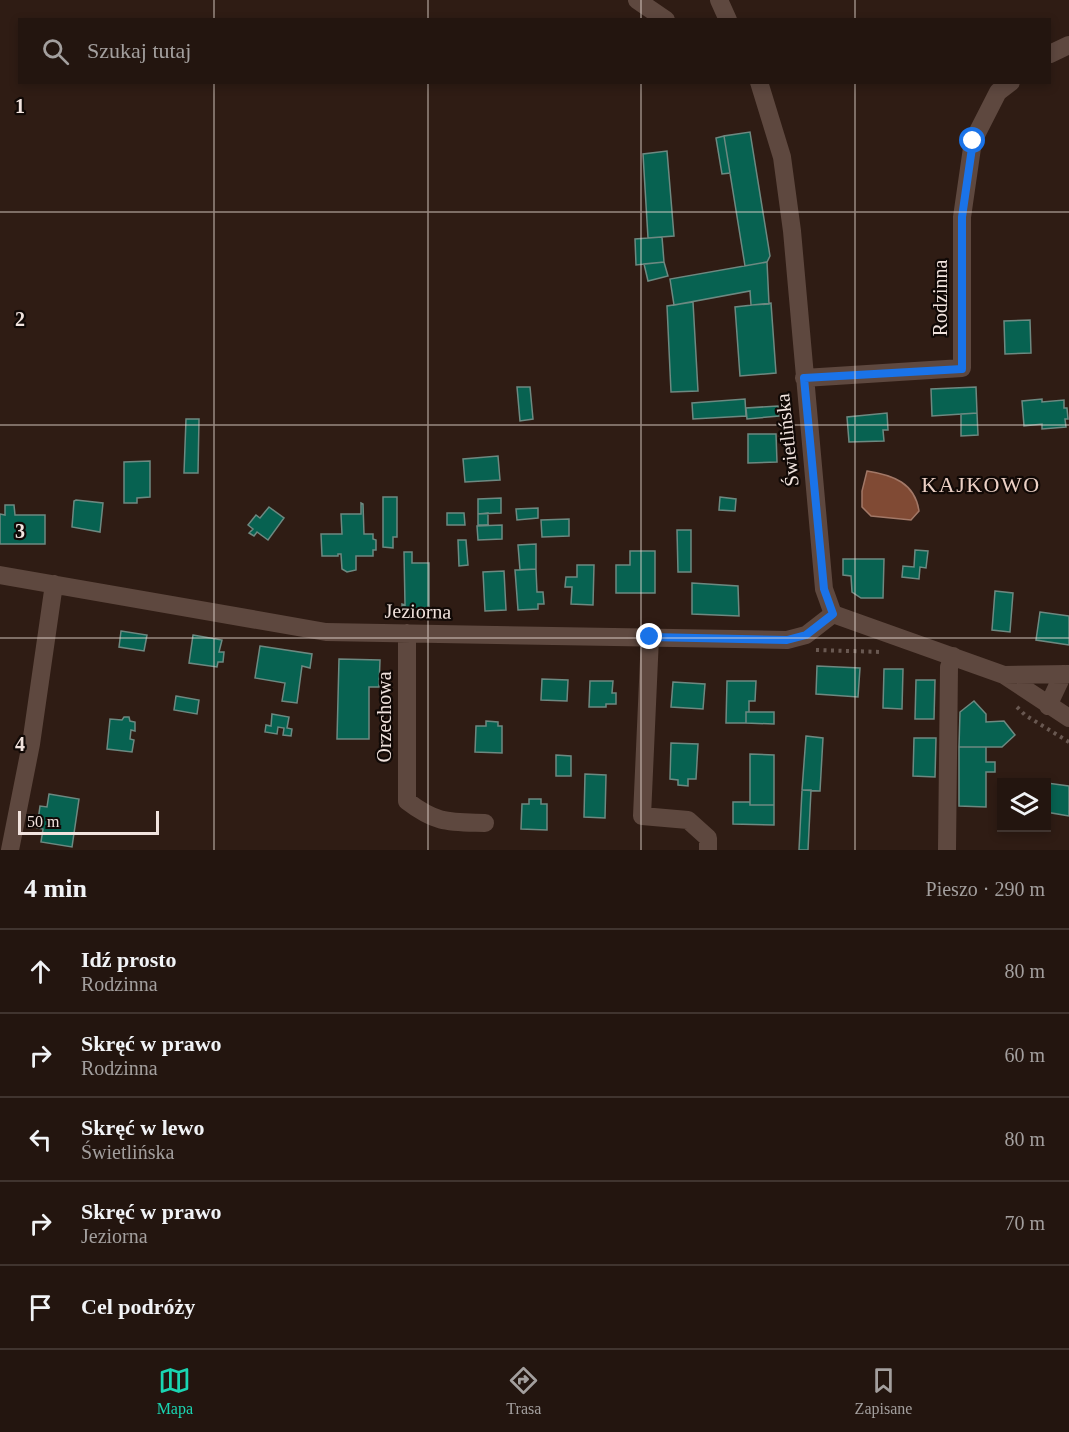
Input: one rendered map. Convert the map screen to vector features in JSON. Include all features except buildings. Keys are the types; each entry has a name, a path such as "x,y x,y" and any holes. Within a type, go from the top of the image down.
{"street":[{"path":"637,0 663,18"},
{"path":"719,0 727,18"},
{"path":"1051,54 1069,45"},
{"name":"Świetlińska","path":"760,84 782,157 792,231 824,589 833,614"},
{"name":"Rodzinna","path":"804,378 962,369 962,217 973,141 998,92 1008,84"},
{"name":"Jeziorna","path":"0,575 326,632 787,640 806,635 833,614"},
{"path":"10,850 31,744 54,584"},
{"path":"833,614 1005,675 1069,718"},
{"name":"Orzechowa","path":"407,633 407,801 422,812 441,821 484,824"},
{"path":"650,637 642,816 688,820 708,838 708,850"},
{"path":"947,850 949,667 953,656"},
{"path":"1005,675 1066,674"},
{"path":"1048,706 1066,674"}],"shaded area":[{"path":"867,471 894,478 908,487 917,501 919,511 911,520 871,516 862,507 862,491"}],"district":[{"name":"KAJKOWO","path":"981,484"}],"route":[{"path":"650,637 787,640 806,635 833,614 824,589 804,378 962,369 962,217 973,141"}]}
